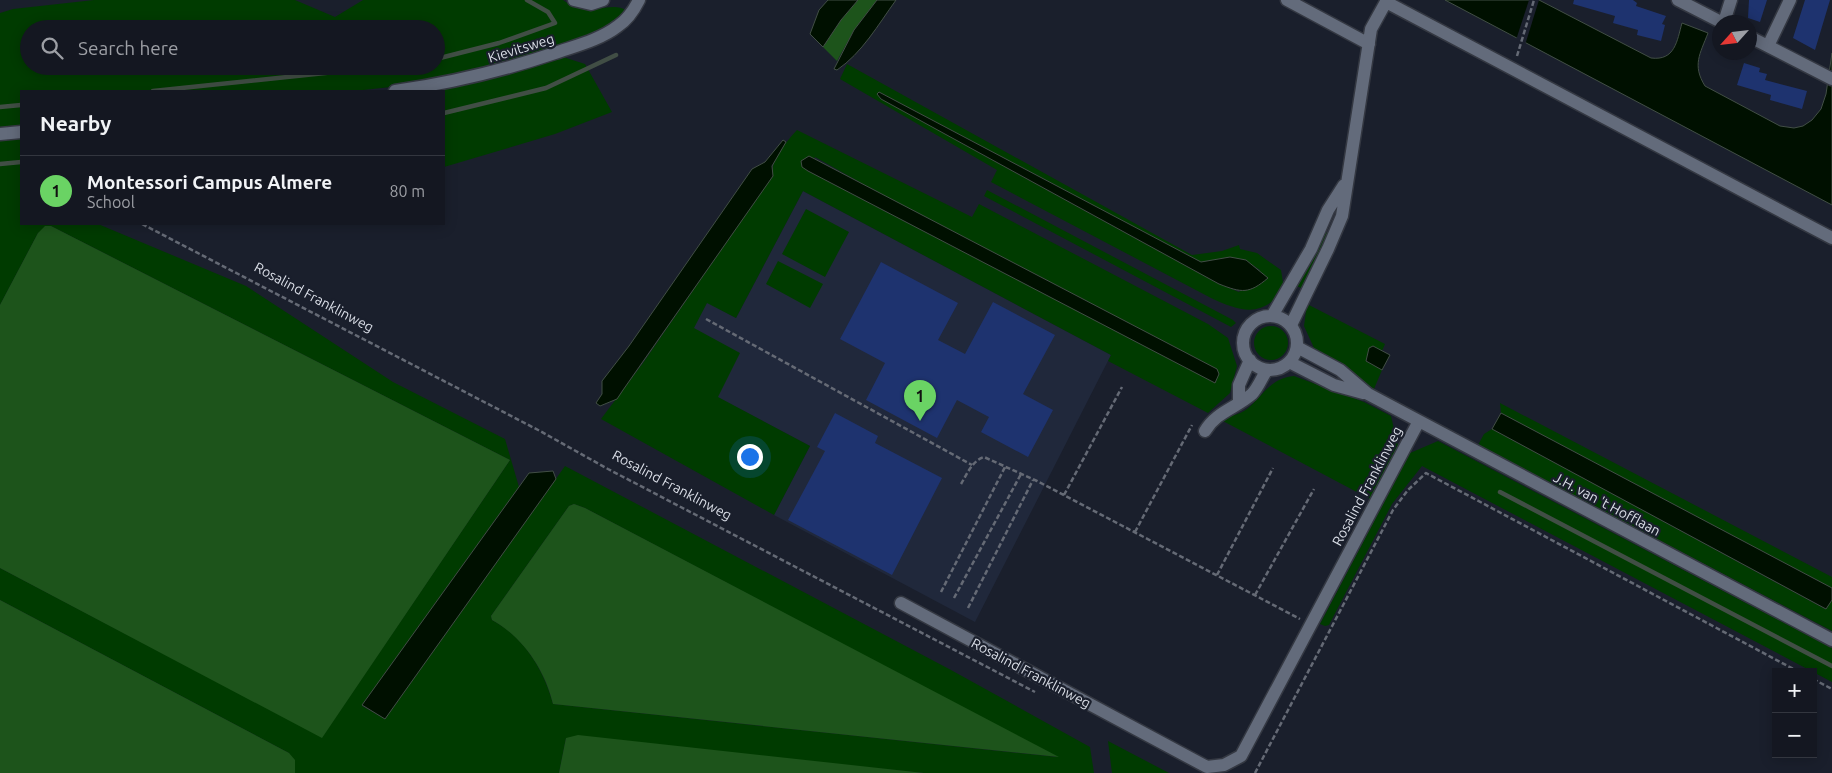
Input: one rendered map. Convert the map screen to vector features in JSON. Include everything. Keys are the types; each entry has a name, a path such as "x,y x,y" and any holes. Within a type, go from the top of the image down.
{"street":[{"path":"574,0 591,4 603,0"},
{"name":"Kievitsweg","path":"403,90 441,85 508,69 583,44 617,27 627,18 639,0"},
{"path":"1288,0 1369,44"},
{"path":"1722,15 1731,0"},
{"path":"1768,46 1790,0"},
{"path":"1291,325 1342,216 1371,29 1386,1 1832,238"},
{"path":"1681,1 1712,17"},
{"path":"1757,40 1828,77"},
{"path":"0,134 20,132"},
{"path":"1272,316 1311,249 1328,210 1347,181"},
{"path":"1272,316 1285,320 1291,325 1297,339 1297,347 1289,362 1279,368 1267,370 1254,365 1243,346 1246,332 1253,322 1262,317 1272,316"},
{"name":"J.H. van 't Hofflaan","path":"1297,347 1340,370 1368,394 1832,640"},
{"path":"1238,402 1239,385 1250,360"},
{"name":"J.H. van 't Hofflaan","path":"1289,362 1334,385 1368,394"},
{"path":"1205,431 1211,421 1254,392 1267,370"},
{"name":"Rosalind Franklinweg","path":"900,603 1207,766 1224,769 1241,756 1419,421"}],"path":[{"path":"1519,47 1534,0"},
{"name":"Rosalind Franklinweg","path":"144,225 1039,695"},
{"path":"706,319 973,465"},
{"path":"1064,495 1122,387"},
{"path":"1135,532 1192,424"},
{"path":"961,484 973,465 984,456 1064,495 1310,624"},
{"path":"941,592 1005,467"},
{"path":"1216,575 1273,468"},
{"path":"1255,773 1393,510 1408,490 1426,473 1792,668"},
{"path":"954,598 1021,474"},
{"path":"968,608 1033,480"},
{"path":"1255,595 1314,489"},
{"path":"1817,682 1832,690"}],"shaded area":[{"path":"828,0 858,0 841,20 823,47 810,34 819,10"},
{"path":"877,0 896,0 862,47 846,63 837,70 834,69 854,30"},
{"path":"1445,0 1539,0 1651,58 1659,58 1670,53 1676,43 1682,23 1708,33 1700,53 1698,66 1705,86 1780,126 1794,128 1803,126 1812,120 1821,109 1826,94 1832,53 1832,205"},
{"path":"879,92 1201,262 1230,257 1246,260 1268,278 1256,287 1245,290 1219,284 881,99 877,94"},
{"path":"783,140 786,142 772,166 773,176 617,399 600,406 596,403 602,394 602,381 629,346 752,169 765,162"},
{"path":"809,156 1217,369 1219,374 1215,383 808,171 802,167 801,161"},
{"path":"803,191 1111,355 975,622 774,515 810,446 717,397 693,328 707,302 736,318"},
{"path":"1373,346 1390,355 1382,370 1366,361 1369,348"},
{"path":"1501,413 1832,588 1832,600 1826,609 1492,429"},
{"path":"553,471 556,479 385,719 362,705 529,473"}],"green space":[{"path":"94,0 295,0 335,17 363,0 563,0 582,8 620,7 626,10 612,24 583,38 510,64 409,85 363,90 20,90 20,128 0,130 0,13 13,9"},
{"path":"858,0 877,0 854,30 837,61 823,47 841,20"},
{"path":"560,56 585,64 612,112 555,134 445,167 445,90 429,90"},
{"path":"847,64 1192,255 1222,251 1239,245 1240,249 1257,253 1281,270 1284,289 1268,305 1250,310 1232,307 1211,298 991,182 997,170 840,79","holes":["879,92 1201,262 1230,257 1245,260 1260,270 1239,292 1219,284 881,99"]},
{"path":"797,130 972,217 979,204 1208,324 1228,338 1237,366 1230,393 1208,413 1108,361 1111,355 803,191 736,318 707,303 694,328 740,353 718,397 810,446 774,515 601,419 643,363 772,176 772,170 777,158","holes":["815,157 1215,382 808,171"]},
{"path":"20,135 20,225 100,225 246,286 393,382 505,439 519,487 362,706 385,719 565,466 951,670 1090,747 1094,773 924,773 566,738 559,773 295,773 294,763 289,753 0,600 0,568 322,737 510,460 51,226 38,233 0,305 0,137","holes":["574,504 585,508 1057,757 553,704 544,679 531,656 523,645 492,620 491,616 569,506"]},
{"path":"987,190 1236,323 1231,327 984,196"},
{"path":"806,209 849,232 825,277 782,254"},
{"path":"45,226 51,226 510,460 322,738 0,568 0,305 38,233"},
{"path":"1325,232 1331,234 1303,289 1297,286"},
{"path":"778,261 823,284 810,308 766,284"},
{"path":"1307,304 1385,344 1382,351 1373,346 1366,361 1382,370 1374,389 1314,348 1304,326"},
{"path":"1271,326 1283,331 1288,343 1283,355 1271,360 1259,355 1254,343 1259,331"},
{"path":"1294,376 1364,402 1391,416 1398,446 1370,499 1221,420 1241,413 1253,404 1267,388 1279,380"},
{"path":"1500,403 1832,577 1832,588 1501,413"},
{"path":"1492,429 1825,609 1832,600 1832,631 1478,445 1484,434"},
{"path":"1438,441 1832,648 1832,682 1817,674 1817,668 1805,668 1422,466 1392,504 1329,625 1320,624 1410,453"},
{"path":"574,504 585,508 1059,757 553,704 544,679 531,656 523,645 492,620 491,616 569,506"},
{"path":"0,600 289,753 295,760 295,773 0,773"},
{"path":"578,735 924,773 559,773 566,738"},
{"path":"1108,741 1169,773 1112,773"}],"pier":[{"path":"1529,0 1539,0 1525,45 1516,40"}],"building":[{"path":"1574,0 1633,0 1637,3 1636,6 1666,16 1662,24 1665,25 1661,41 1637,35 1638,30 1613,23 1615,16 1573,4"},
{"path":"1749,0 1767,0 1760,22 1757,21 1757,15 1748,15"},
{"path":"1805,0 1830,0 1815,50 1793,38"},
{"path":"1744,63 1760,68 1759,72 1767,74 1765,80 1807,91 1802,109 1770,100 1771,95 1737,85"},
{"path":"881,262 958,303 938,340 965,354 993,302 1055,335 1023,394 1053,410 1028,457 981,432 989,417 957,400 937,438 866,400 885,363 840,339"},
{"path":"835,413 878,436 875,443 942,478 892,575 788,520 825,451 817,447"}],"waterway":[{"path":"445,57 499,43 555,23 548,12 527,0"},
{"path":"445,113 546,88 616,55"},
{"path":"163,90 306,75"},
{"path":"0,107 20,105"},
{"path":"0,164 20,162"},
{"path":"1500,492 1832,666"}],"place":[{"name":"Montessori Campus Almere","path":"920,421"}]}
